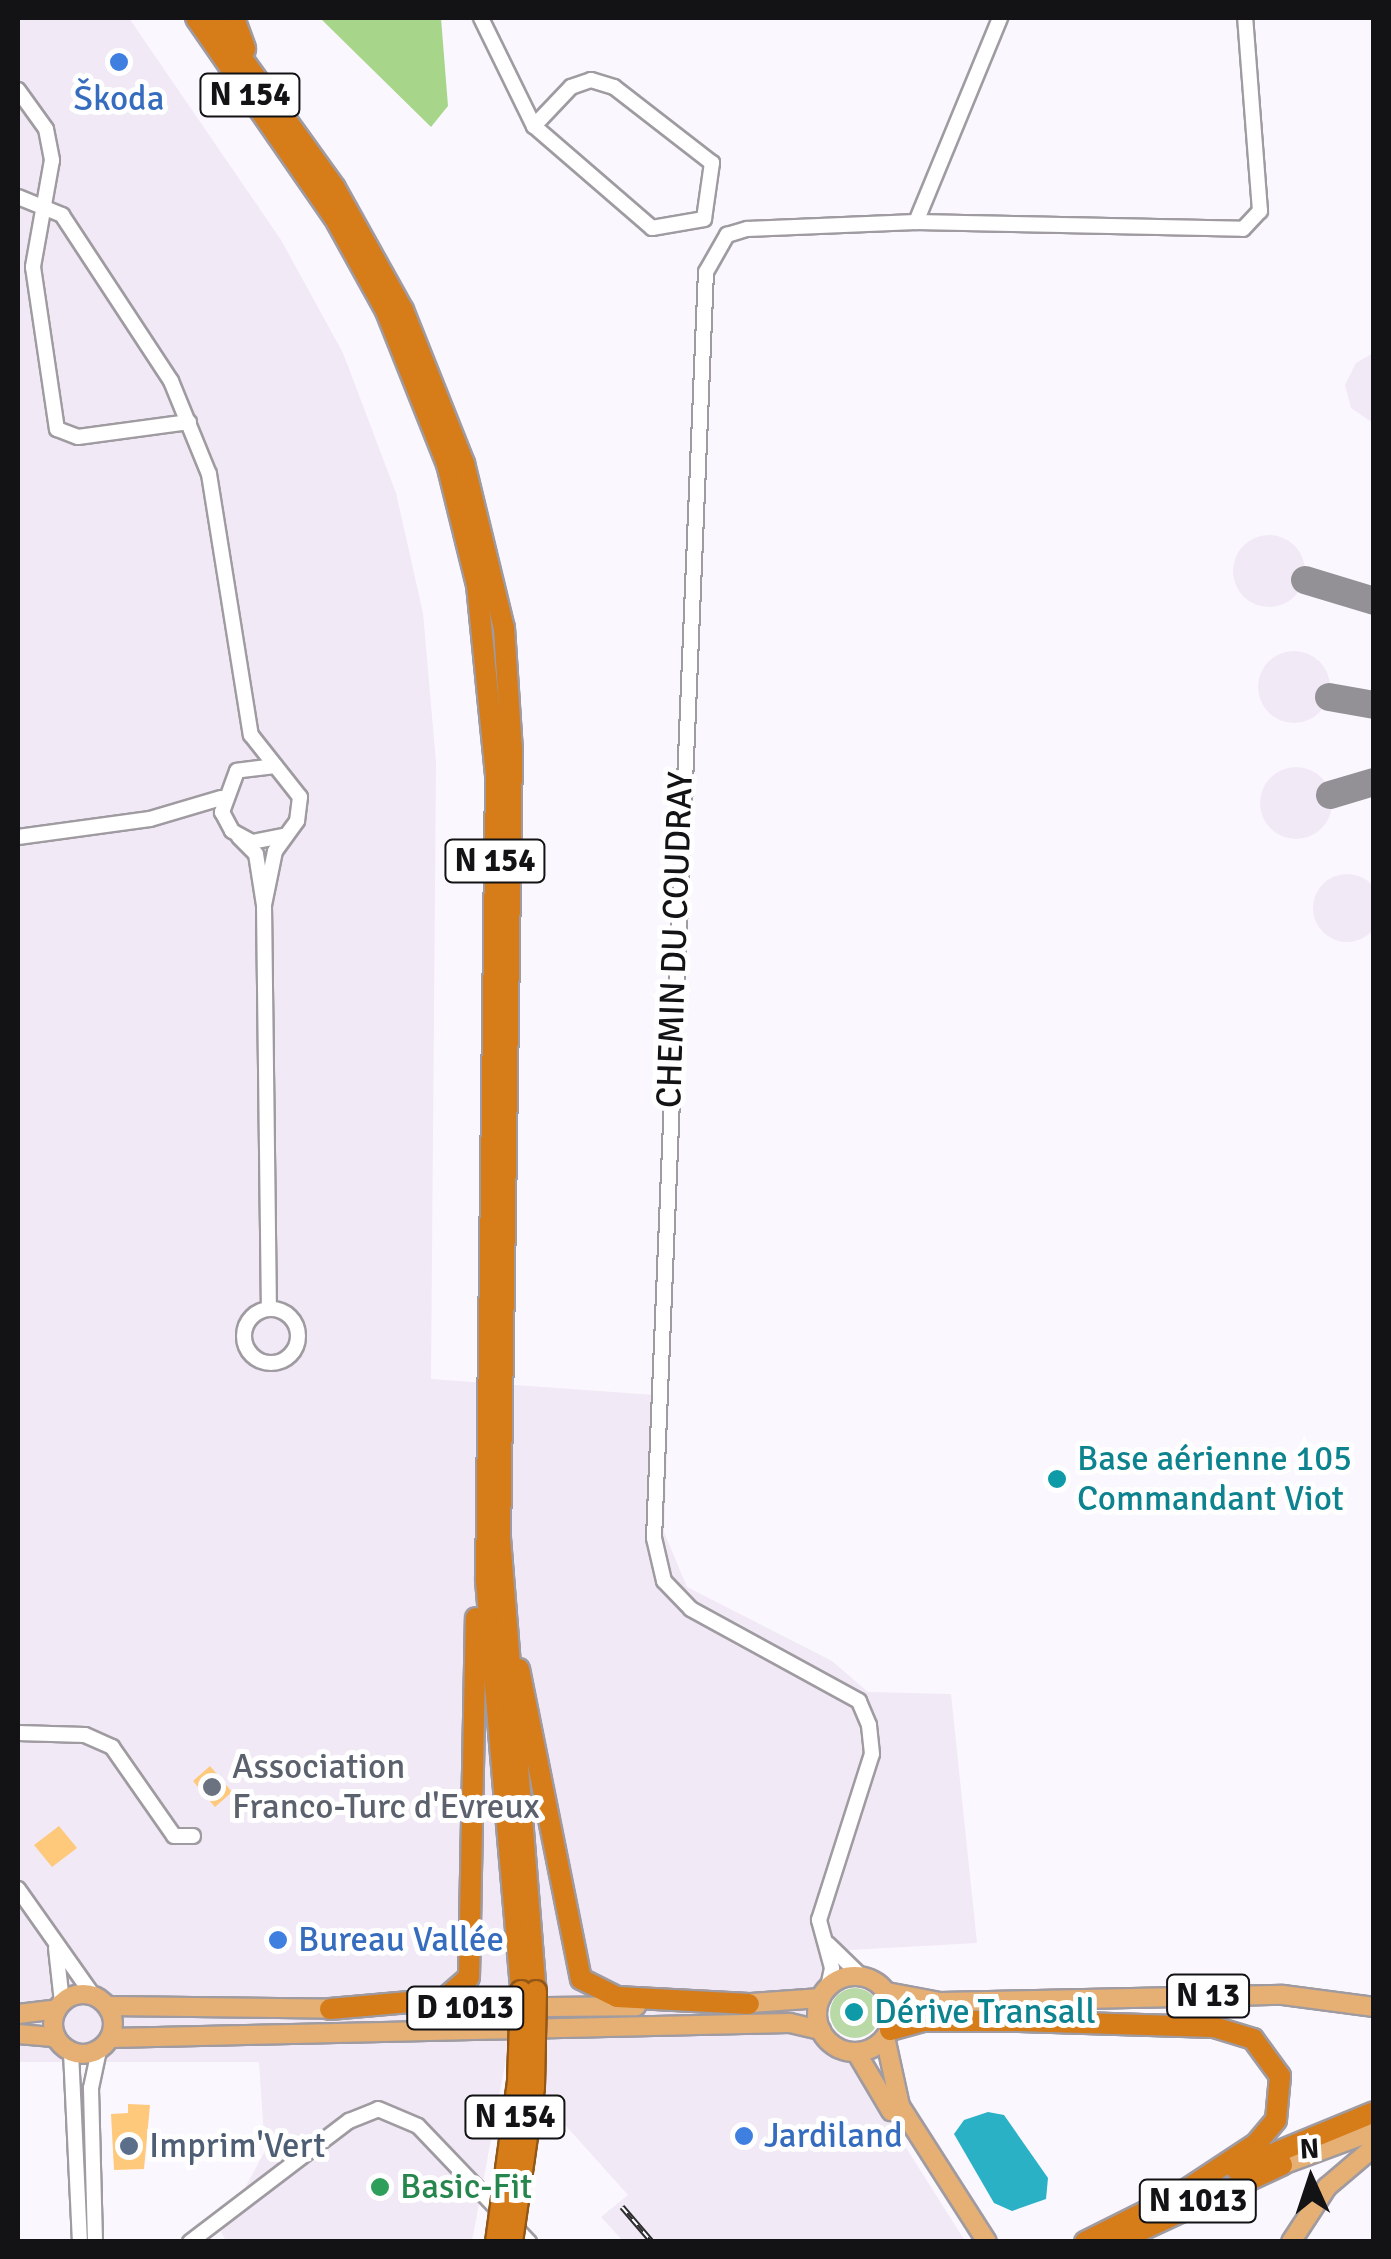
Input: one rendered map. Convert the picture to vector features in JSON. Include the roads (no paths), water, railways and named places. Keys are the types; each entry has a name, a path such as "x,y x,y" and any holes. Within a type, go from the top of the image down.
{"highway":[{"name":"N 154","path":"196,18 334,217 386,311 442,449 477,585 496,775 486,1580 529,1991 496,2242"},
{"name":"N 154","path":"214,18 335,188 422,350 482,522 504,628 512,751 500,1538 534,2087 512,2242"},
{"path":"234,18 254,74"},
{"path":"500,1538 581,1979 617,1997 749,2004"},
{"path":"330,2009 444,1999 468,1977 478,1830 476,1614 486,1580"},
{"path":"888,2034 923,2022 1020,2022 1214,2027 1253,2038 1280,2076 1276,2120 1257,2144 1178,2195"},
{"name":"N 1013","path":"1085,2242 1178,2195 1374,2112"},
{"name":"N 1013","path":"1116,2242 1282,2165"}],"main road":[{"path":"978,2242 856,2052 821,2030 824,1992 861,1976 887,1992 888,2034 900,2106 987,2242"},
{"name":"D 1013","path":"108,2006 330,2009 749,2004 824,1992"},
{"name":"N 13","path":"887,1992 940,2002 1283,1995 1374,2007"},
{"path":"18,2014 92,1994 108,2006 105,2044 71,2052 56,2037 18,2034"},
{"path":"56,2037 59,2006"},
{"name":"D 1013","path":"105,2044 790,2023 821,2030"},
{"path":"856,2052 888,2034"},
{"name":"N 1013","path":"1282,2165 1374,2131"},
{"path":"1291,2242 1327,2187 1374,2147"}],"street":[{"path":"481,18 534,126 652,228 704,219 712,164 614,87 591,80 571,87 534,126"},
{"path":"916,222 1000,18"},
{"name":"CHEMIN DU COUDRAY","path":"824,1992 825,1939 819,1920 872,1754 864,1713 859,1701 691,1610 664,1581 654,1538 706,272 727,235 747,229 916,222 1243,228 1260,210 1245,18"},
{"path":"18,90 46,129 47,204 33,267 57,428 78,437 189,422"},
{"path":"18,197 47,204 72,230 154,351 189,422 226,545 251,735 221,798 150,819"},
{"path":"38,242 72,230"},
{"path":"251,735 300,797 264,906"},
{"path":"237,771 277,767"},
{"path":"221,798 236,834 259,863 264,906 270,1308"},
{"path":"18,836 150,819 206,817 260,843 284,836"},
{"path":"18,1733 85,1735 112,1747 174,1836 193,1836"},
{"path":"18,1889 53,1933 92,1994"},
{"path":"53,1933 59,2006"},
{"path":"825,1939 861,1976"},
{"path":"87,2242 91,2088 105,2044"},
{"path":"71,2052 87,2242"},
{"path":"190,2242 349,2121 386,2109 418,2126 529,2242"}],"water":[{"path":"988,2112 1004,2115 1048,2178 1046,2199 1012,2211 994,2203 954,2134 964,2120"}],"railway":[{"path":"622,2207 652,2242"}],"place":[{"name":"Škoda","path":"119,62"},
{"name":"Base aérienne 105 Commandant Viot","path":"1057,1479"},
{"name":"Association Franco-Turc d'Evreux","path":"212,1787"},
{"name":"Bureau Vallée","path":"278,1940"},
{"name":"Dérive Transall","path":"854,2012"},
{"name":"Jardiland","path":"744,2136"},
{"name":"Imprim'Vert","path":"129,2146"},
{"name":"Basic-Fit","path":"380,2187"}]}
